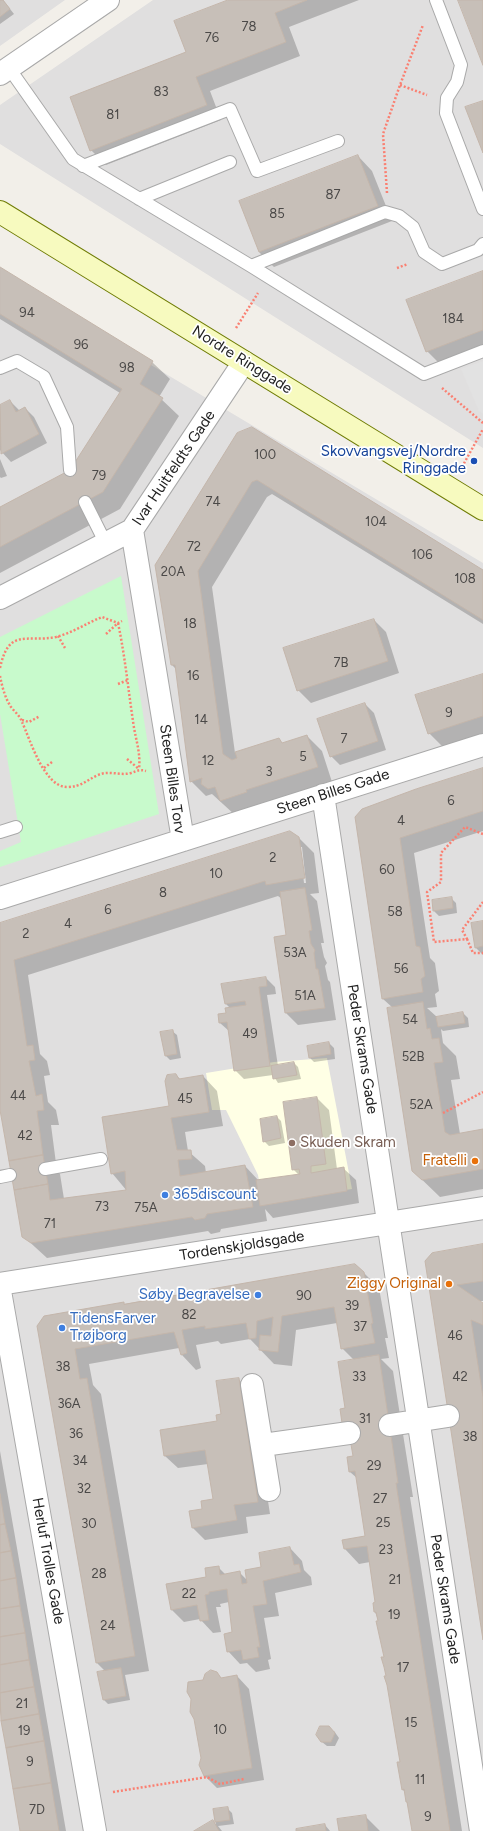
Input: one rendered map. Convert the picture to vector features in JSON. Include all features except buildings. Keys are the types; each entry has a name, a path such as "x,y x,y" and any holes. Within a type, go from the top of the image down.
{"street":[{"path":"4,71 108,0"},
{"name":"Nordre Ringgade","path":"0,212 483,509"},
{"name":"Ivar Huitfeldts Gade","path":"0,598 132,530 244,362"},
{"name":"Steen Billes Torv","path":"0,898 183,840 132,530"},
{"name":"Steen Billes Gade","path":"183,840 483,745"},
{"name":"Peder Skrams Gade","path":"323,795 418,1421 478,1777 481,1831"},
{"name":"Tordenskjoldsgade","path":"0,1284 483,1208"},
{"name":"Herluf Trolles Gade","path":"0,1291 95,1831"},
{"path":"252,1385 263,1445 269,1490"},
{"path":"390,1425 448,1416"},
{"path":"263,1445 349,1433"}],"lane":[{"path":"437,2 461,65 457,82 447,98 446,113 483,209"},
{"path":"4,71 73,159 251,266 424,374 483,351"},
{"path":"83,166 230,109 257,171 338,141"},
{"path":"139,200 230,162"},
{"path":"251,266 385,212 399,216 413,227 424,252 442,264 478,250 483,244"},
{"path":"0,368 17,361 44,377 67,427 70,470"},
{"path":"85,502 106,544"},
{"path":"0,832 16,827"},
{"path":"45,1169 101,1159"}],"path":[{"path":"385,212 388,195 383,134 400,85 430,9 437,2"},
{"path":"400,85 447,102"},
{"path":"424,374 483,423"},
{"path":"473,446 483,429"},
{"path":"106,634 118,623 144,607"},
{"path":"0,668 3,654 9,645 18,639 58,636 102,616 118,623"},
{"path":"118,623 140,758 139,769"},
{"path":"58,636 65,648"},
{"path":"0,676 10,706 22,720 32,748 44,768 57,784 66,787 80,786 106,772 122,774 132,773 139,769"},
{"path":"118,684 128,680"},
{"path":"22,720 29,722 40,716"},
{"path":"127,759 139,769 172,776"},
{"path":"44,768 52,762"},
{"path":"467,939 434,942 427,892 441,882 441,853 465,827 483,834"},
{"path":"483,902 462,930 473,953 483,953"},
{"path":"443,1113 483,1092"},
{"path":"89,1796 207,1778 220,1784 244,1779"}],"shaded area":[{"path":"0,0 65,0 0,46"},
{"path":"153,0 483,0 483,448 0,144 0,105"},
{"path":"0,275 483,563 483,1831 0,1831"},
{"path":"483,361 483,414 479,411 461,369"},
{"name":"Skuden Skram","path":"327,1058 352,1189 263,1203 258,1175 226,1110 212,1110 206,1073 274,1062"}],"green space":[{"path":"121,576 159,814 0,867 0,851 21,842 0,714 0,637"}],"place":[{"name":"Skovvangsvej/Nordre Ringgade","path":"474,461"},
{"name":"Skuden Skram","path":"292,1143"},
{"name":"Fratelli","path":"475,1161"},
{"name":"365discount","path":"165,1195"},
{"name":"Ziggy Original","path":"449,1284"},
{"name":"Søby Begravelse","path":"258,1295"},
{"name":"TidensFarver Trøjborg","path":"62,1328"}]}
